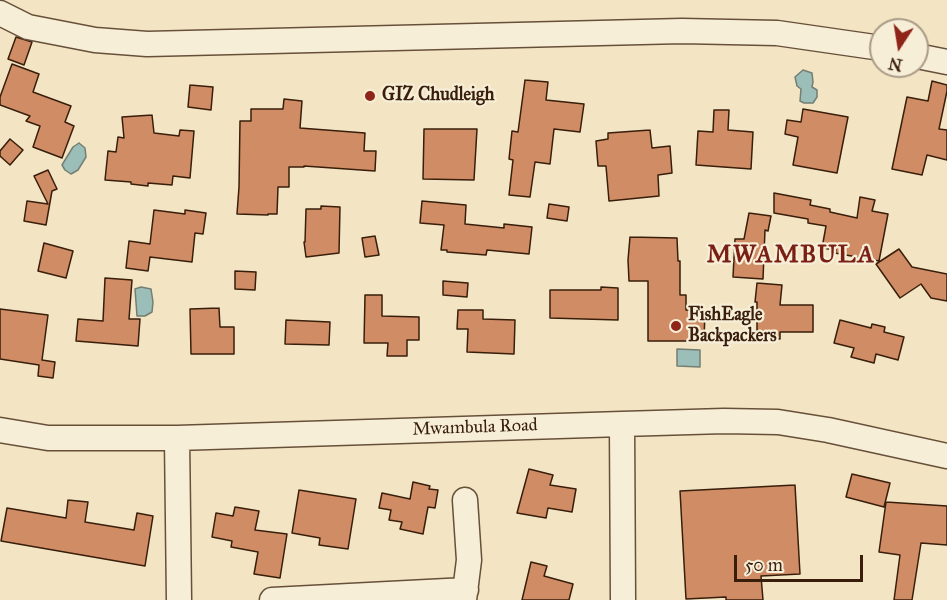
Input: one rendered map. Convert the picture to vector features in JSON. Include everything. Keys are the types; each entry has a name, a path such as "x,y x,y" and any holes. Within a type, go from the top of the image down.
{"street":[{"path":"0,14 28,27 95,40 147,44 682,31 777,33 869,46"},
{"path":"929,58 947,62"},
{"name":"Mwambula Road","path":"0,430 48,438 177,438 622,424 778,422 828,430 947,456"},
{"path":"622,424 623,600"},
{"path":"177,438 179,600"},
{"path":"272,600 465,595 469,560 465,500"}],"water":[{"path":"803,70 812,73 812,87 817,90 817,97 813,103 800,101 801,89 797,86 795,77"},
{"path":"79,143 85,148 86,157 78,170 71,174 62,165 73,147"},
{"path":"141,287 151,289 152,312 145,316 137,316 135,289"},
{"path":"677,349 700,350 700,367 677,366"}],"building":[{"path":"16,37 32,42 24,65 8,59"},
{"path":"12,64 39,74 33,92 71,106 65,122 74,126 62,158 33,147 40,126 26,121 30,116 0,105 0,97"},
{"path":"525,80 548,82 546,100 584,104 580,132 554,129 550,164 535,162 530,197 509,195 513,160 509,159 512,131 518,132"},
{"path":"932,81 947,85 939,129 947,130 947,160 927,155 922,175 892,169 907,97 928,101"},
{"path":"190,85 213,87 211,110 188,107"},
{"path":"284,99 302,101 300,128 365,133 364,151 376,151 375,171 289,167 289,187 278,187 277,214 237,214 240,121 251,121 251,109 283,109"},
{"path":"803,109 848,117 837,173 793,165 798,137 785,134 787,120 801,122"},
{"path":"714,110 729,110 728,130 753,132 751,169 696,165 698,131 713,132"},
{"path":"152,115 154,133 179,136 180,130 194,131 190,178 173,176 172,185 148,183 148,186 105,180 108,151 116,152 118,137 124,138 122,117"},
{"path":"424,129 477,129 474,180 423,179"},
{"path":"650,130 652,148 670,146 672,173 658,175 659,196 609,201 606,166 598,166 596,141 608,139 608,133"},
{"path":"10,139 23,150 10,165 0,156 0,151"},
{"path":"48,170 57,189 52,191 46,225 24,221 27,201 48,204 34,176"},
{"path":"774,193 811,200 810,205 857,218 860,197 875,200 872,211 888,214 879,261 835,253 836,250 822,248 826,226 808,223 808,219 774,213"},
{"path":"422,201 466,205 465,224 504,228 504,224 532,227 529,254 487,250 486,255 441,250 444,225 420,223"},
{"path":"549,204 569,207 567,221 547,218"},
{"path":"321,206 340,207 339,253 306,257 304,242 306,209 321,209"},
{"path":"154,210 185,214 185,210 206,213 203,234 195,233 192,262 150,257 148,271 126,268 129,241 150,244"},
{"path":"749,213 771,216 768,231 765,230 763,279 733,277 735,239 744,239"},
{"path":"375,236 379,255 365,257 362,238"},
{"path":"630,237 677,238 680,295 686,295 686,310 705,311 704,341 648,341 648,281 629,281"},
{"path":"44,243 73,251 66,278 38,271"},
{"path":"899,249 912,267 947,274 947,301 931,298 921,284 900,298 876,264"},
{"path":"235,271 256,272 255,290 235,289"},
{"path":"105,278 132,280 129,319 140,319 138,346 76,341 78,319 103,321"},
{"path":"443,281 468,283 467,297 443,295"},
{"path":"757,283 782,285 780,305 813,305 813,332 780,332 780,339 766,338 766,331 757,331 757,302 755,302"},
{"path":"601,287 618,288 618,320 550,318 550,290 601,290"},
{"path":"365,295 382,295 382,316 419,317 419,340 407,340 407,356 387,356 388,343 364,343"},
{"path":"219,308 220,327 234,327 234,354 191,354 190,309"},
{"path":"0,309 48,315 42,360 55,362 53,378 38,376 39,365 0,359"},
{"path":"458,310 483,310 483,319 515,320 514,354 467,352 468,329 457,329"},
{"path":"286,320 330,322 329,345 285,344"},
{"path":"840,320 871,328 872,324 885,327 884,332 904,337 898,360 876,354 874,363 851,357 854,348 834,343"},
{"path":"529,469 553,475 550,485 576,489 572,512 548,508 546,518 517,513"},
{"path":"852,474 890,483 884,507 846,497"},
{"path":"413,482 438,490 435,508 428,507 423,534 400,529 402,522 389,520 391,510 379,508 382,493 410,499"},
{"path":"795,485 800,574 761,576 763,600 726,600 726,597 686,599 680,491"},
{"path":"299,490 356,499 348,549 319,545 320,538 292,533"},
{"path":"68,500 88,502 85,522 134,530 137,513 153,516 145,566 1,541 7,508 66,518"},
{"path":"886,502 947,506 947,545 921,543 912,600 894,600 900,555 879,552"},
{"path":"235,507 259,511 255,530 287,534 280,578 254,574 258,552 231,547 232,541 212,537 216,513 233,516"},
{"path":"531,562 547,566 544,576 573,584 569,600 522,600"}],"place":[{"name":"GIZ Chudleigh","path":"370,96"},
{"name":"FishEagle Backpackers","path":"676,326"}],"district":[{"name":"MWAMBULA","path":"791,256"}]}
